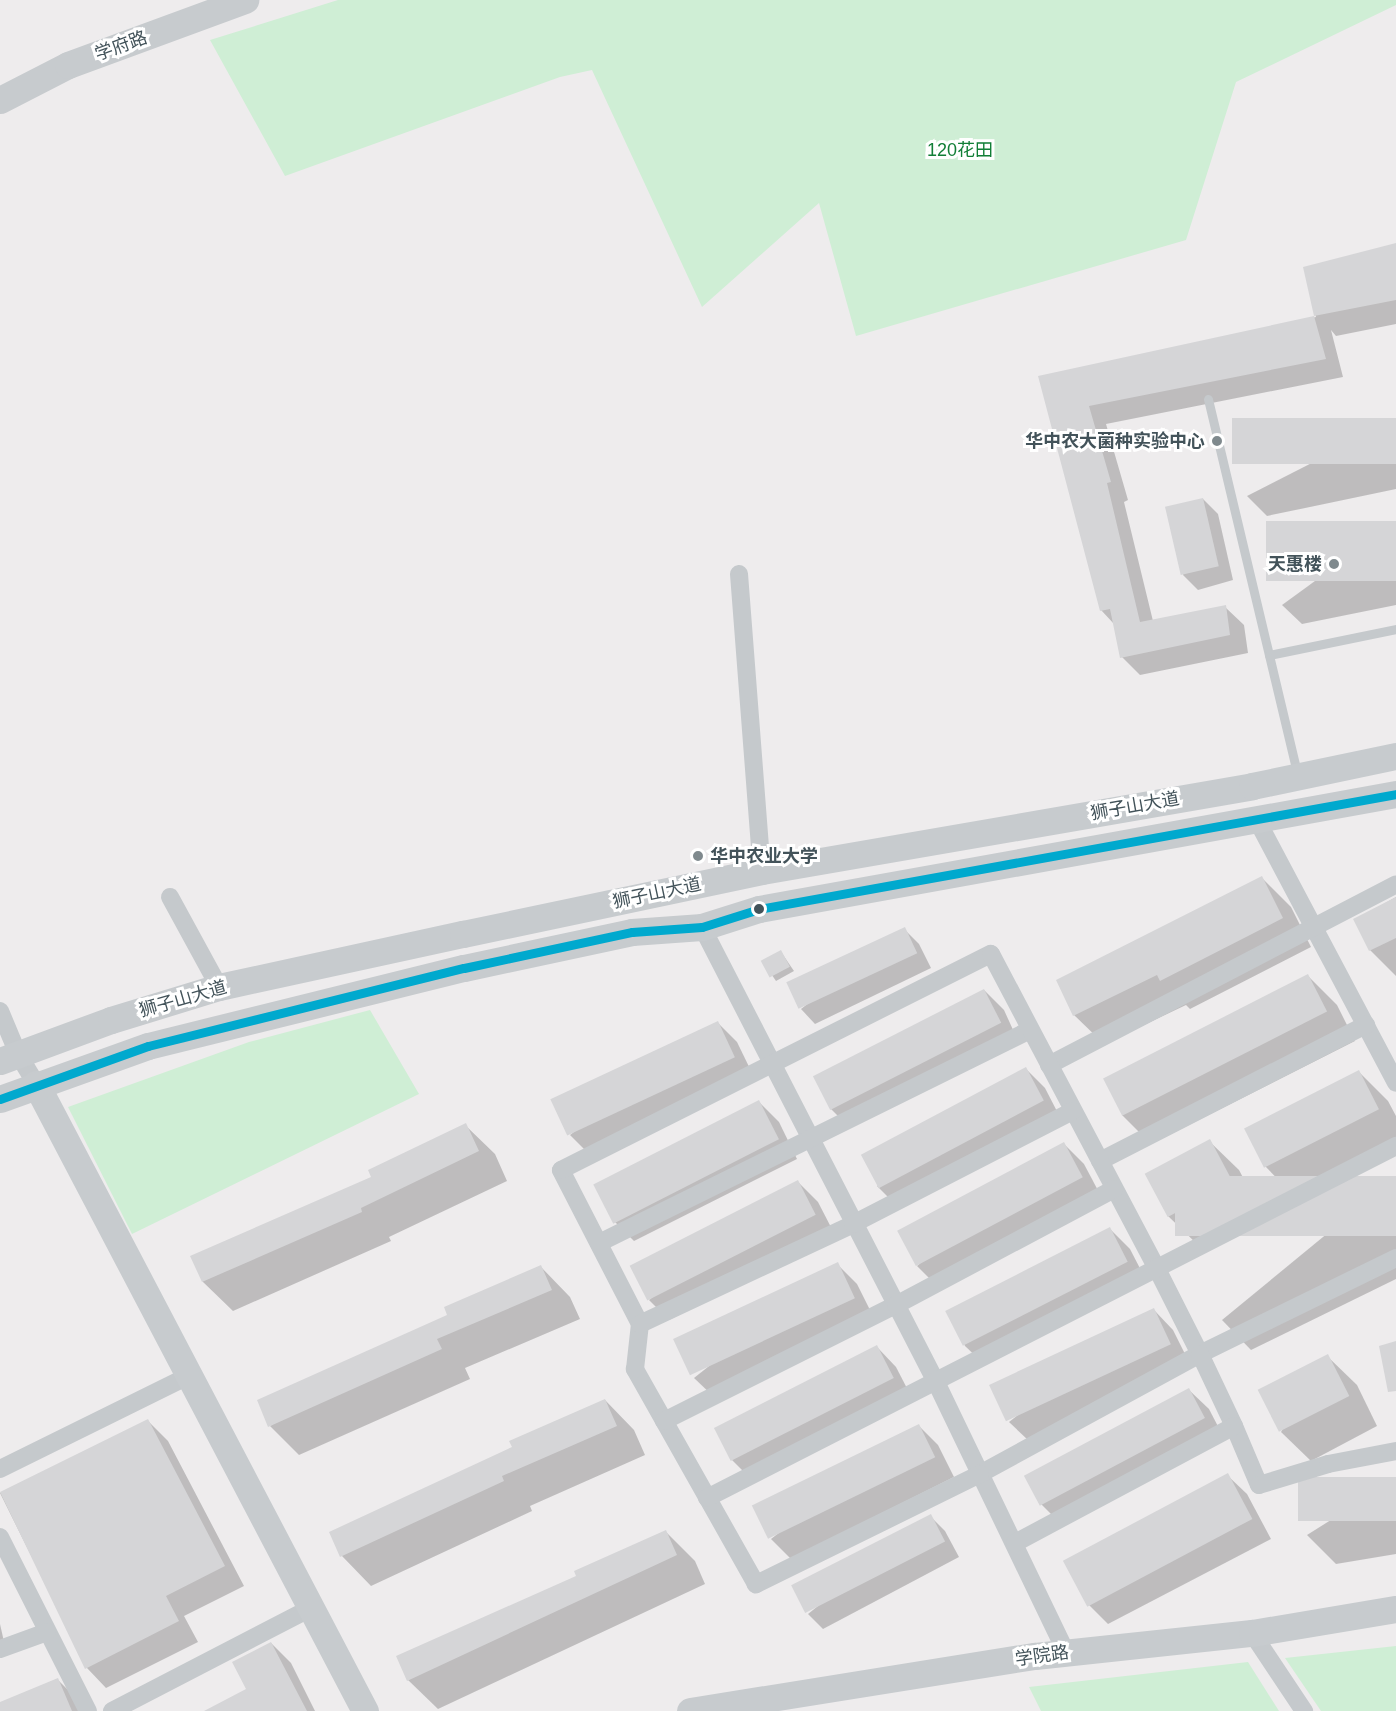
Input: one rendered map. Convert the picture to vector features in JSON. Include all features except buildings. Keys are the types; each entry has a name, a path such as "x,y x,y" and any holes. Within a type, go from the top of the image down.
{"street":[{"name":"学府路","path":"0,100 68,65 245,0"},
{"path":"739,574 762,871"},
{"name":"狮子山大道","path":"9,1058 219,987 762,871 1298,776 1396,756"},
{"name":"狮子山大道","path":"0,1099 36,1084 148,1046 453,971 632,932 702,927 759,909 1258,822 1396,794"},
{"path":"1258,822 1396,1083"},
{"path":"1048,1065 1396,884"},
{"path":"170,897 219,987"},
{"path":"702,927 771,1067 936,1382 1015,1543 1065,1652"},
{"path":"1396,1258 1200,1354 980,1474 756,1584 634,1369 640,1324 561,1170 771,1067 991,954 1200,1354 1234,1425 1259,1485 1328,1464 1396,1451"},
{"path":"0,1011 9,1058 36,1084 364,1711"},
{"path":"1100,1161 1366,1024"},
{"path":"599,1243 810,1142 1030,1030"},
{"path":"640,1324 853,1224 1073,1111"},
{"path":"707,1498 1396,1146"},
{"path":"664,1421 896,1305 1114,1189"},
{"path":"0,1469 188,1376"},
{"path":"1015,1543 1234,1425"},
{"path":"0,1538 88,1711"},
{"path":"112,1711 311,1608"},
{"name":"学院路","path":"690,1711 1065,1652 1252,1633 1396,1609"},
{"path":"0,1649 47,1632"},
{"path":"1252,1633 1304,1711"}],"lane":[{"path":"1208,399 1298,776"},
{"path":"1269,655 1396,629"}],"green space":[{"name":"120花田","path":"338,0 1396,0 1396,5 1236,82 1186,240 856,336 819,203 702,307 592,70 560,77 285,176 210,40"},
{"path":"370,1010 419,1094 132,1234 68,1107 249,1042"},
{"path":"1396,1646 1396,1711 1321,1711 1285,1658"},
{"path":"1248,1662 1279,1711 1041,1711 1029,1687"}],"transit line":[{"path":"0,1099 148,1046 464,968 632,932 702,927 759,909 1396,794"}],"place":[{"name":"华中农大菌种实验中心","path":"1217,441"},
{"name":"天惠楼","path":"1334,564"},
{"name":"华中农业大学","path":"698,856"}]}
